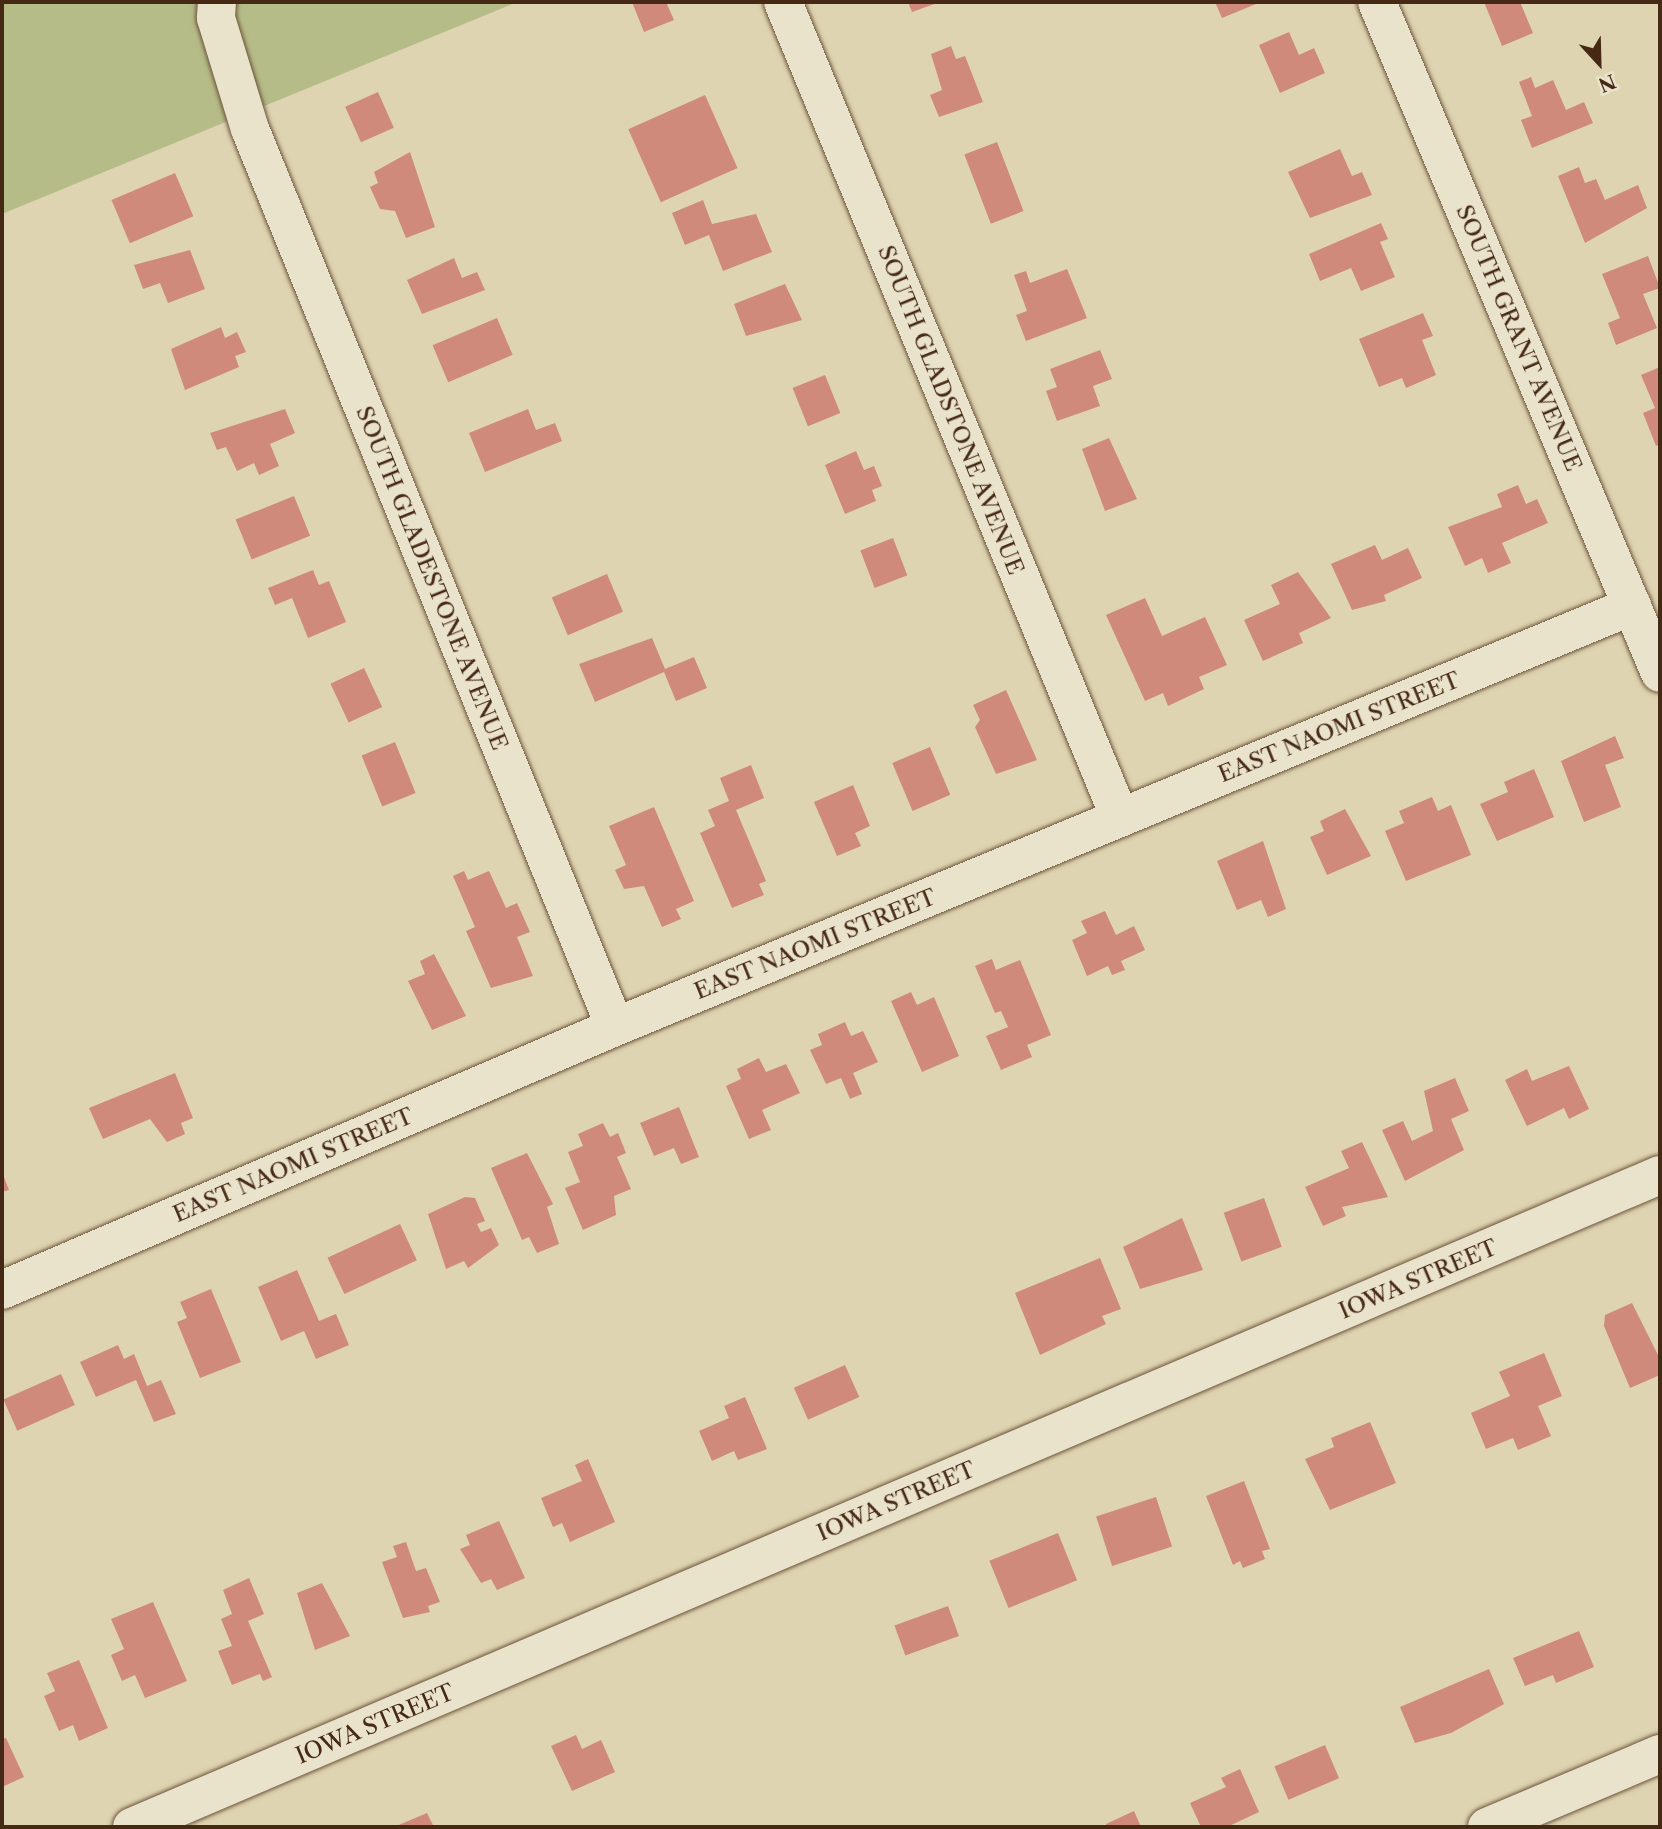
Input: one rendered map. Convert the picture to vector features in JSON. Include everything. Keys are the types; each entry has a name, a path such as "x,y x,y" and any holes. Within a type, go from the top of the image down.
{"street":[{"name":"SOUTH GLADESTONE AVENUE","path":"217,2 216,19 250,129 615,1027"},
{"name":"SOUTH GLADSTONE AVENUE","path":"783,2 1120,818"},
{"name":"SOUTH GRANT AVENUE","path":"1377,2 1660,673"},
{"name":"EAST NAOMI STREET","path":"2,1290 615,1027 1632,606"},
{"name":"IOWA STREET","path":"132,1827 1660,1175"},
{"path":"1487,1827 1660,1754"}],"green space":[{"path":"2,2 517,2 2,214"}],"building":[{"path":"632,2 666,2 674,20 644,32"},
{"path":"908,2 940,2 912,12"},
{"path":"1215,2 1261,2 1222,18"},
{"path":"1484,2 1520,2 1533,33 1502,46"},
{"path":"1289,32 1299,55 1314,48 1325,73 1280,93 1259,45"},
{"path":"951,46 956,59 965,56 983,102 939,117 930,95 942,90 931,54"},
{"path":"1531,77 1535,88 1553,80 1566,110 1584,102 1593,123 1532,148 1521,120 1532,116 1519,82"},
{"path":"378,92 394,128 361,142 345,107"},
{"path":"705,95 738,168 661,202 628,129"},
{"path":"997,142 1024,211 991,224 964,155"},
{"path":"1340,149 1352,176 1362,172 1372,195 1310,218 1288,172"},
{"path":"410,152 435,227 406,238 395,211 380,209 370,187 378,183 374,172"},
{"path":"1579,167 1585,183 1596,179 1605,200 1638,185 1647,208 1585,243 1558,176"},
{"path":"175,173 193,216 130,243 111,200"},
{"path":"703,200 712,224 756,214 772,252 723,271 709,235 685,245 672,213"},
{"path":"1381,223 1388,239 1380,242 1395,277 1361,291 1351,268 1320,281 1309,254"},
{"path":"190,250 205,289 168,303 160,283 143,289 134,265"},
{"path":"1648,256 1660,288 1643,294 1657,328 1616,345 1608,323 1620,318 1602,274"},
{"path":"454,258 462,278 477,272 485,290 422,314 407,280"},
{"path":"1067,269 1087,318 1026,341 1016,315 1027,311 1014,275 1026,271 1030,283"},
{"path":"785,284 802,320 746,336 734,304"},
{"path":"1423,313 1433,336 1422,340 1436,375 1406,388 1402,378 1379,387 1359,339"},
{"path":"497,318 513,355 448,382 433,345"},
{"path":"221,327 225,338 237,332 246,352 235,356 239,367 185,390 171,349"},
{"path":"1100,350 1112,379 1093,386 1100,406 1057,421 1046,391 1057,387 1050,369"},
{"path":"1660,367 1660,444 1656,446 1643,413 1655,408 1641,375"},
{"path":"825,375 840,413 808,426 793,388"},
{"path":"285,409 295,433 270,444 279,466 259,475 254,463 237,471 226,447 217,450 210,433"},
{"path":"528,409 536,430 555,423 562,441 485,472 469,433"},
{"path":"1109,438 1137,499 1105,511 1082,449"},
{"path":"856,451 864,470 874,466 882,486 872,490 876,501 845,514 825,465"},
{"path":"1518,485 1526,504 1537,499 1548,523 1502,543 1511,563 1488,573 1482,558 1465,566 1448,527 1502,507 1497,494"},
{"path":"294,496 310,536 252,559 236,520"},
{"path":"893,538 907,575 875,588 860,551"},
{"path":"1375,545 1382,560 1408,548 1422,578 1384,595 1386,601 1352,610 1331,564"},
{"path":"313,570 319,585 329,581 346,622 308,638 292,598 275,605 268,588"},
{"path":"1298,572 1331,618 1299,633 1303,643 1263,661 1244,620 1280,604 1271,585"},
{"path":"607,574 623,612 568,635 552,597"},
{"path":"1145,598 1162,636 1205,617 1227,665 1199,677 1204,689 1168,706 1163,693 1145,701 1106,615"},
{"path":"652,638 665,669 694,657 707,688 676,701 664,672 595,702 579,664"},
{"path":"364,668 382,707 349,723 330,684"},
{"path":"1006,690 1037,760 996,774 975,727 980,720 973,705"},
{"path":"1615,736 1624,758 1605,765 1621,807 1584,822 1561,761"},
{"path":"395,742 416,793 382,806 362,755"},
{"path":"930,747 950,795 913,811 892,763"},
{"path":"751,765 764,798 736,810 766,881 759,884 764,895 732,908 700,833 715,826 708,810 729,801 720,778"},
{"path":"1534,769 1554,817 1497,841 1480,804 1508,792 1504,782"},
{"path":"853,785 870,826 855,833 861,846 837,856 814,802"},
{"path":"1432,797 1438,811 1451,805 1471,855 1406,881 1385,831 1404,823 1399,811"},
{"path":"654,807 694,901 676,909 681,919 662,927 644,886 624,889 615,870 626,865 609,826"},
{"path":"1345,809 1371,856 1327,875 1310,837 1324,831 1320,821"},
{"path":"1263,841 1286,909 1268,917 1261,900 1237,910 1217,861"},
{"path":"464,871 468,880 489,871 506,908 517,903 530,932 517,937 533,976 491,988 466,931 475,927 453,876"},
{"path":"1105,911 1116,935 1134,926 1145,950 1121,961 1125,970 1112,975 1108,966 1087,976 1072,940 1087,933 1081,921"},
{"path":"434,954 466,1016 432,1030 408,981 425,974 420,961"},
{"path":"992,959 996,970 1020,960 1051,1035 1027,1045 1032,1057 1001,1070 986,1036 1008,1027 1001,1011 995,1013 975,966"},
{"path":"911,992 917,1005 934,997 959,1056 922,1072 891,1001"},
{"path":"845,1022 851,1036 863,1031 878,1062 853,1073 862,1094 850,1099 841,1078 826,1084 810,1050 822,1045 818,1034"},
{"path":"759,1058 766,1072 786,1064 800,1093 762,1110 771,1130 749,1139 726,1086 741,1079 737,1069"},
{"path":"1569,1066 1589,1109 1569,1119 1564,1108 1527,1126 1505,1080 1527,1069 1532,1081"},
{"path":"175,1073 193,1118 181,1123 185,1134 167,1142 150,1119 103,1139 89,1108"},
{"path":"1455,1078 1469,1111 1451,1119 1464,1150 1405,1181 1382,1130 1403,1121 1412,1141 1433,1131 1424,1091"},
{"path":"679,1107 699,1157 681,1164 674,1148 654,1156 640,1123"},
{"path":"603,1123 610,1137 618,1133 626,1153 617,1157 631,1189 614,1196 616,1215 583,1230 565,1188 580,1182 568,1152 583,1146 578,1134"},
{"path":"1362,1142 1388,1197 1342,1207 1346,1216 1323,1226 1305,1187 1349,1168 1341,1151"},
{"path":"527,1153 553,1204 547,1207 559,1244 537,1253 529,1237 522,1240 491,1168"},
{"path":"2,1172 9,1190 2,1192"},
{"path":"465,1197 475,1198 485,1221 477,1224 481,1232 491,1228 499,1245 468,1268 464,1261 446,1269 428,1214"},
{"path":"1264,1198 1282,1247 1241,1262 1224,1213"},
{"path":"1182,1218 1203,1270 1140,1289 1123,1247"},
{"path":"400,1224 417,1260 344,1294 327,1258"},
{"path":"1100,1258 1121,1309 1102,1316 1106,1324 1040,1355 1015,1293"},
{"path":"297,1270 319,1321 336,1314 349,1345 316,1359 304,1331 281,1341 258,1287"},
{"path":"211,1289 241,1362 200,1378 177,1322 187,1318 180,1302"},
{"path":"1632,1303 1660,1359 1660,1375 1630,1388 1604,1326 1605,1315"},
{"path":"118,1345 124,1359 134,1354 147,1386 161,1380 176,1414 154,1422 136,1380 96,1397 80,1362"},
{"path":"1544,1353 1562,1396 1538,1406 1551,1436 1518,1450 1513,1438 1486,1449 1471,1413 1510,1396 1499,1372"},
{"path":"845,1365 859,1397 808,1420 794,1388"},
{"path":"61,1374 75,1405 17,1431 3,1400"},
{"path":"745,1397 767,1449 738,1460 734,1451 712,1461 699,1431 729,1418 724,1406"},
{"path":"1370,1422 1396,1483 1330,1510 1305,1459 1334,1447 1331,1438"},
{"path":"588,1459 615,1522 570,1542 562,1523 553,1527 541,1498 582,1481 575,1465"},
{"path":"1244,1481 1270,1549 1262,1551 1265,1559 1243,1568 1240,1561 1233,1565 1206,1496"},
{"path":"1156,1497 1172,1546 1112,1566 1096,1516"},
{"path":"499,1521 525,1578 497,1590 491,1579 481,1583 460,1549 470,1545 466,1535"},
{"path":"1058,1533 1077,1580 1008,1608 989,1561"},
{"path":"406,1542 416,1571 426,1568 440,1602 428,1606 430,1612 403,1618 382,1562 397,1557 393,1546"},
{"path":"249,1578 264,1614 248,1621 272,1677 263,1681 260,1674 232,1685 218,1651 232,1646 221,1619 232,1614 223,1590"},
{"path":"322,1583 350,1636 315,1650 297,1593"},
{"path":"153,1602 187,1681 145,1698 135,1675 122,1681 111,1655 124,1649 111,1619"},
{"path":"948,1606 959,1636 905,1656 894,1625"},
{"path":"1579,1631 1594,1667 1556,1683 1553,1675 1525,1686 1513,1658"},
{"path":"79,1660 108,1728 79,1741 73,1725 59,1731 44,1696 55,1691 47,1673"},
{"path":"1489,1669 1504,1704 1451,1733 1415,1743 1400,1707"},
{"path":"576,1735 582,1749 601,1740 615,1772 572,1791 551,1746"},
{"path":"6,1738 24,1777 2,1787 2,1739"},
{"path":"1325,1745 1339,1778 1288,1800 1274,1766"},
{"path":"1240,1769 1259,1812 1227,1827 1201,1827 1190,1803 1226,1787 1221,1778"},
{"path":"1134,1811 1141,1827 1107,1827 1106,1824"},
{"path":"427,1813 434,1827 394,1827"}]}
